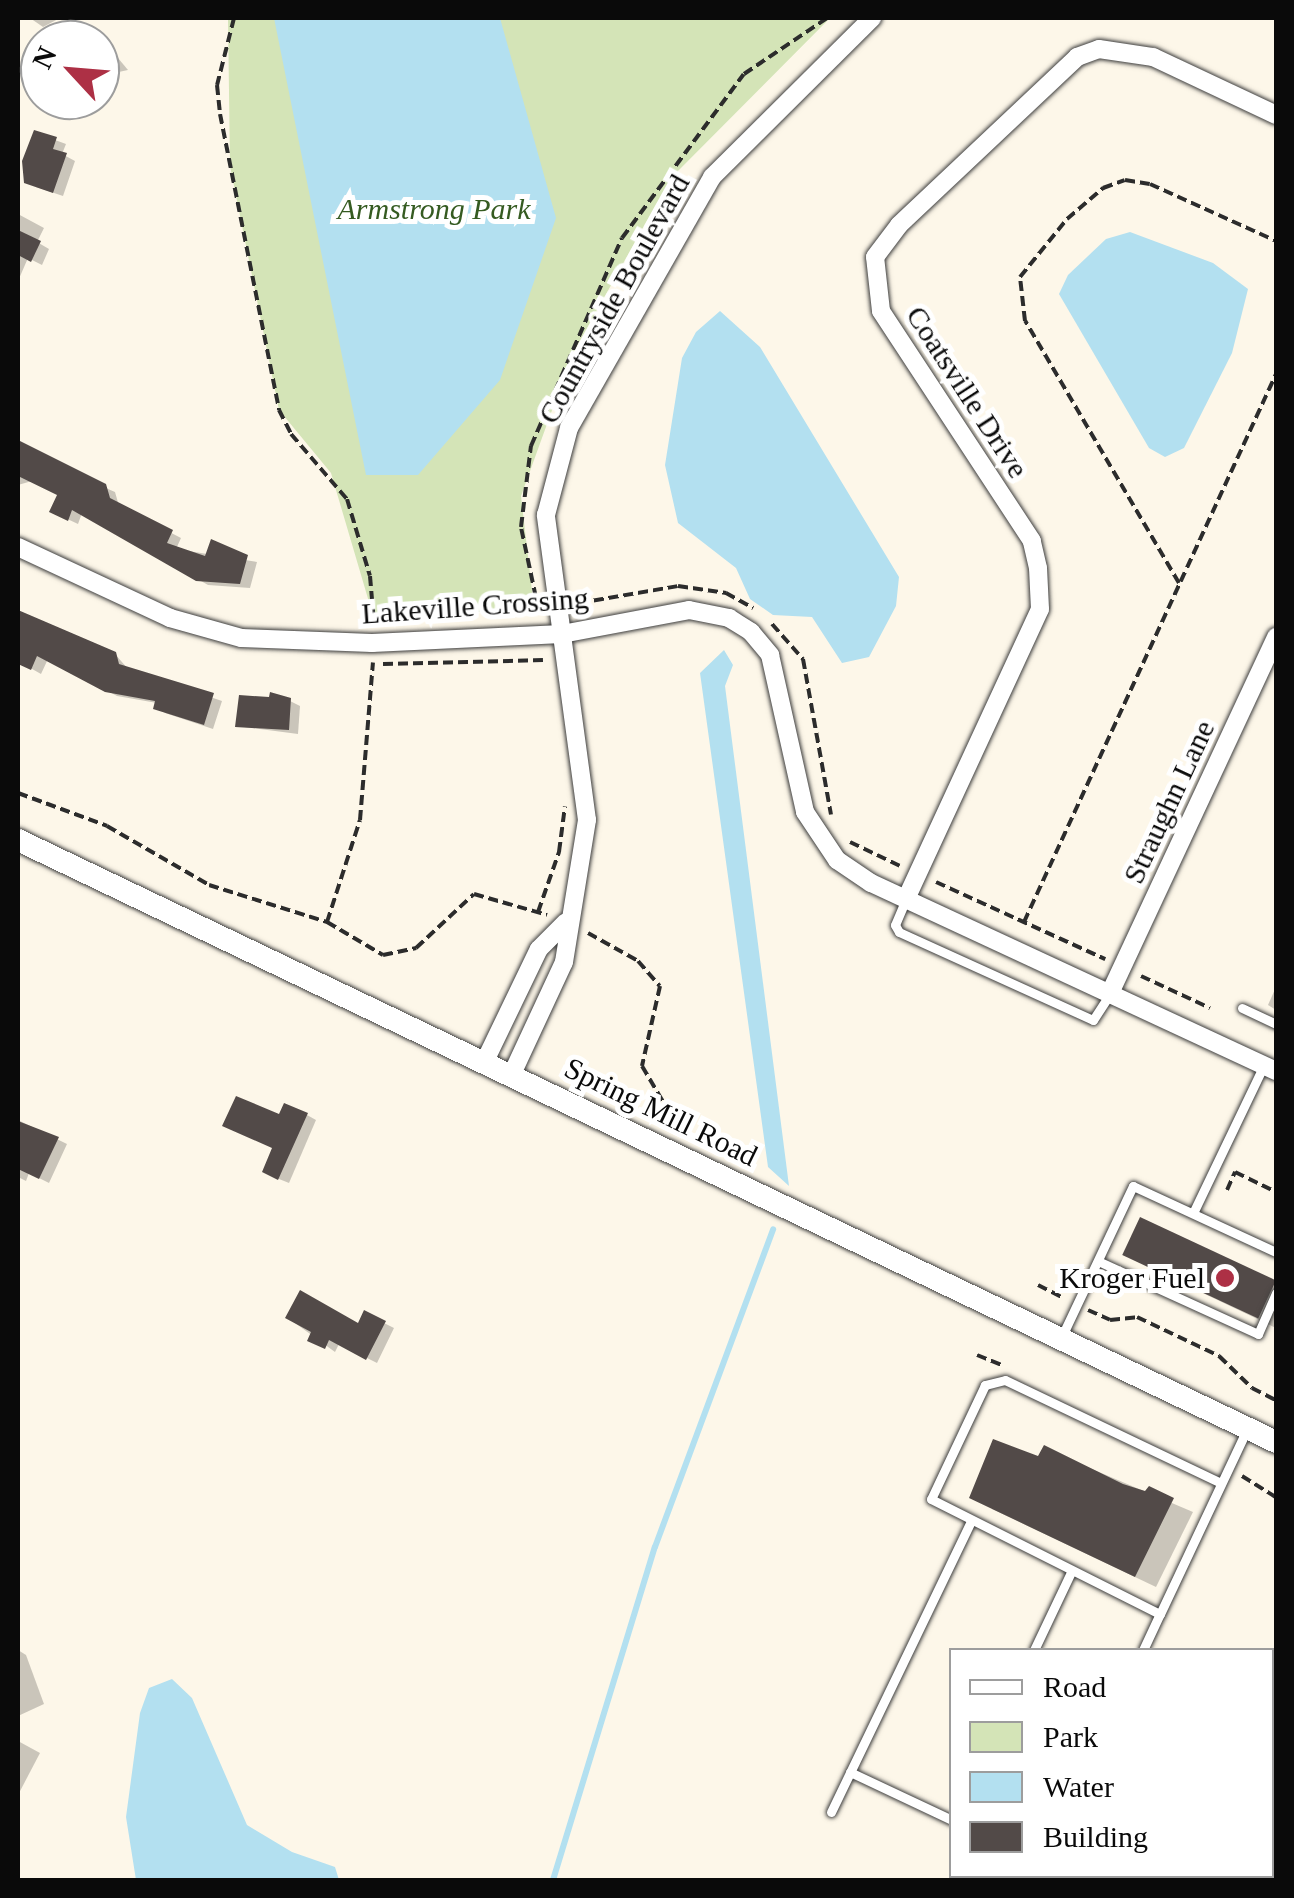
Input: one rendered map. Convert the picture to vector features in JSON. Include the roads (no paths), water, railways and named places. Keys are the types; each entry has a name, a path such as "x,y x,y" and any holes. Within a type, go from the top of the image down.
{"street":[{"name":"Countryside Boulevard","path":"512,1074 564,962 566,922 582,871 587,820 548,610 546,515 569,428 712,177 872,18"},
{"name":"Coatsville Drive","path":"906,899 1040,609 1032,541 881,311 875,257 899,225 1064,70 1099,49 1152,57 1276,116"},
{"name":"Lakeville Crossing","path":"18,547 208,632 372,642 554,634 689,610 729,618 752,632 770,654 783,696 796,778 817,838 837,860 906,899 1270,1068"},
{"name":"Straughn Lane","path":"1111,991 1276,636"},
{"name":"Spring Mill Road","path":"18,840 485,1060 1276,1442"},
{"path":"485,1060 539,949 566,922"}],"lane":[{"path":"906,899 894,925 899,932 1093,1020 1111,991"},
{"path":"1242,1008 1276,1024"},
{"path":"1194,1212 1270,1068"},
{"path":"1061,1338 1133,1186 1276,1252"},
{"path":"1098,1261 1258,1334 1276,1294"},
{"path":"1160,1614 970,1523 930,1499 985,1386 1016,1383 1221,1483"},
{"path":"1144,1648 1248,1428"},
{"path":"830,1812 970,1523"},
{"path":"1035,1648 1072,1572"},
{"path":"850,1772 949,1819"}],"water":[{"path":"274,18 500,18 556,218 500,380 418,475 366,475"},
{"path":"1130,232 1213,263 1248,289 1232,353 1184,448 1165,457 1149,448 1059,294 1068,275 1106,239"},
{"path":"720,311 760,347 899,577 896,606 869,657 842,663 812,617 773,615 750,599 736,568 678,523 665,465 682,358 696,332"},
{"path":"724,650 733,665 725,686 789,1186 768,1167 700,673"},
{"path":"172,1679 192,1698 247,1825 292,1852 335,1867 339,1880 136,1880 126,1817 140,1713 149,1688"}],"waterway":[{"path":"553,1880 655,1547 773,1229"}],"place":[{"name":"Kroger Fuel","path":"1225,1278"}],"park label":[{"name":"Armstrong Park","path":"434,209"}]}
